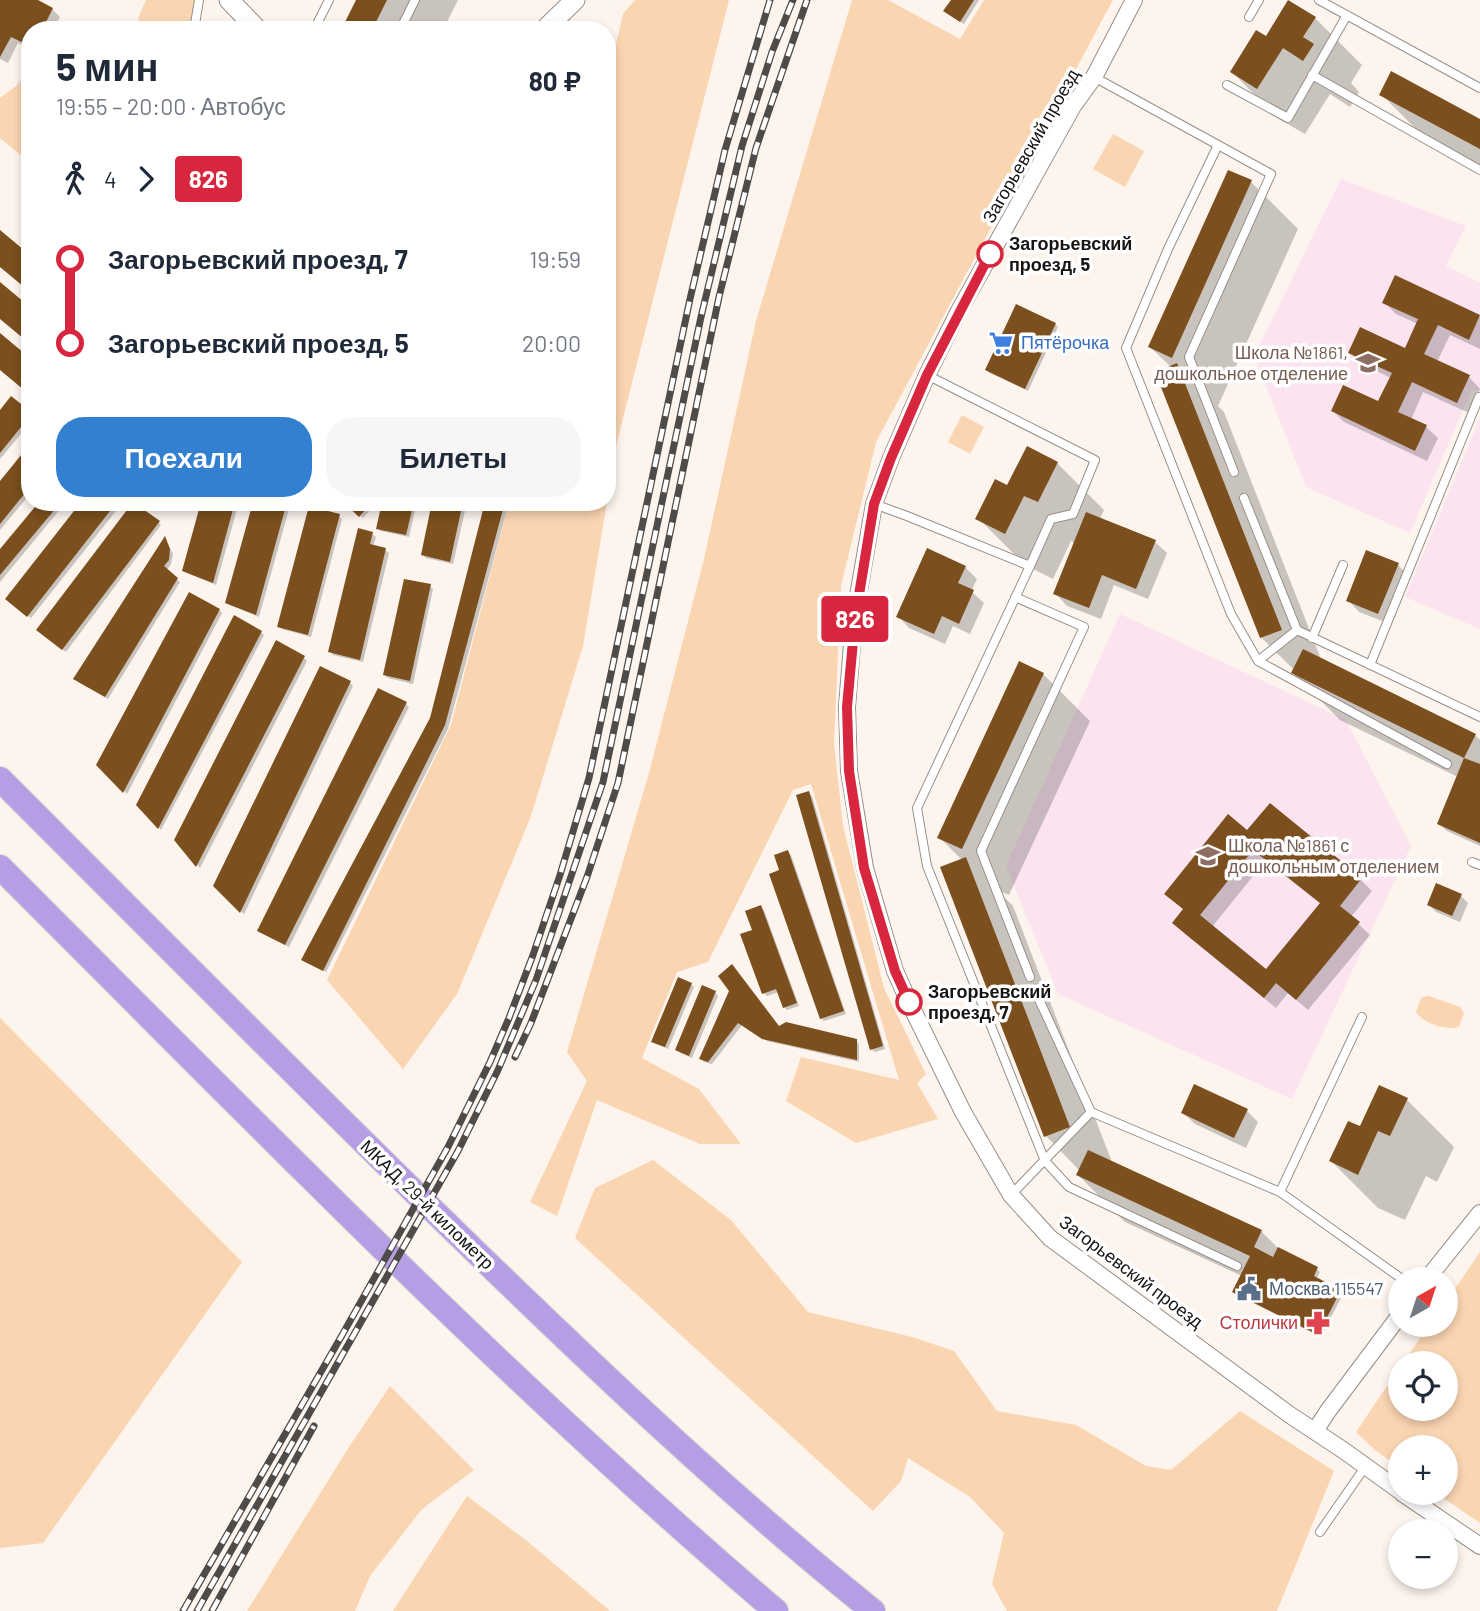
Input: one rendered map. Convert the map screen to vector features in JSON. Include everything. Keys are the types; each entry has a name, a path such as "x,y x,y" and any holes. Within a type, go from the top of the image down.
{"highway":[{"name":"МКАД, 29-й километр","path":"0,779 408,1187 556,1330 698,1462 873,1611"},
{"path":"0,867 355,1222 513,1375 657,1508 776,1611"}],"street":[{"path":"229,0 249,21"},
{"path":"553,21 575,0"},
{"name":"Загорьевский проезд","path":"1134,0 1094,77 1073,106 959,312 927,375 874,504 855,619 847,707 849,771 864,868 895,971 913,1012 963,1112 1011,1195 1050,1238 1290,1415 1388,1483"},
{"path":"1437,1267 1480,1213"},
{"path":"1315,1430 1388,1331"},
{"name":"Загорьевский проезд","path":"1420,1505 1480,1546"}],"lane":[{"path":"196,21 199,0"},
{"path":"318,21 329,0"},
{"path":"404,21 415,0"},
{"path":"1249,17 1259,0"},
{"path":"1319,0 1480,88"},
{"path":"1227,85 1288,118 1347,15"},
{"path":"1312,75 1480,170"},
{"path":"1094,77 1271,174 1189,357 1234,472"},
{"path":"1218,145 1168,249 1126,348 1231,614 1258,661 1447,764"},
{"path":"927,375 1095,460 1073,514 1051,519 917,808 928,866 1045,1161 1069,1187 1237,1266"},
{"path":"1370,665 1479,397"},
{"path":"1244,498 1297,630 1480,717"},
{"path":"874,504 1030,566"},
{"path":"1312,638 1343,565"},
{"path":"1015,597 1084,627 981,851 1030,977"},
{"path":"1258,661 1297,630"},
{"path":"1036,993 1091,1112 1280,1192 1388,1269"},
{"path":"1280,1192 1362,1017"},
{"path":"1011,1195 1091,1112"},
{"path":"1320,1532 1365,1467"}],"shaded area":[{"path":"146,0 195,0 191,21 139,21"},
{"path":"635,0 729,0 616,448 616,44 623,14"},
{"path":"852,0 888,0 960,39 984,0 1113,0 876,442 841,586 834,743 843,826 884,988 926,1074 917,1083 938,1119 856,1143 786,1101 801,1057 899,1080 811,784 793,790 708,962 677,972 642,1058 699,1089 741,1144 700,1144 597,1100 557,1216 530,1202 587,1081 567,1052 649,773 704,559 756,321"},
{"path":"21,80 21,156 0,138 0,98"},
{"path":"1113,134 1144,151 1125,187 1093,169"},
{"name":"Школа №1861, дошкольное отделение","path":"1341,179 1466,226 1446,266 1480,283 1480,392 1472,389 1410,533 1306,487 1254,356"},
{"path":"962,415 984,427 970,454 948,442"},
{"path":"1480,418 1480,629 1405,597"},
{"path":"507,511 606,511 583,646 530,819 457,994 403,1069 327,980 451,725"},
{"name":"Школа №1861 с дошкольным отделением","path":"1120,614 1346,720 1411,846 1292,1099 1058,994 1006,866"},
{"path":"1429,996 1460,1007 1464,1013 1459,1027 1442,1027 1419,1016 1416,1012 1421,998"},
{"path":"0,1018 242,1262 43,1543 0,1548"},
{"path":"653,1160 731,1220 808,1312 912,1337 954,1351 997,1411 1076,1425 1146,1466 1171,1470 1240,1411 1334,1471 1277,1611 1007,1611 992,1584 1004,1533 970,1497 908,1458 901,1481 873,1511 575,1238 595,1188"},
{"path":"1480,1252 1480,1523 1454,1505 1458,1505 1458,1435 1388,1435 1388,1459 1356,1432 1388,1385 1388,1421 1458,1421 1458,1351 1411,1351 1421,1337 1458,1337 1458,1284"},
{"path":"390,1386 474,1470 422,1509 370,1576 355,1611 247,1611 349,1447"},
{"path":"467,1496 527,1541 610,1611 393,1611"}],"building":[{"path":"0,0 38,0 53,8 46,21 21,21 21,42 11,37 0,57"},
{"path":"356,0 387,0 376,21 346,21"},
{"path":"951,0 974,0 960,22 943,11"},
{"path":"1288,0 1316,17 1303,37 1314,44 1303,61 1283,48 1257,89 1230,72 1256,30 1266,36"},
{"path":"1391,71 1480,119 1480,149 1379,95"},
{"path":"1228,170 1252,180 1172,358 1148,347"},
{"path":"0,230 21,248 21,284 0,267"},
{"path":"1395,275 1480,315 1469,340 1438,325 1424,354 1470,375 1457,403 1412,382 1398,412 1427,425 1415,451 1331,411 1343,385 1378,401 1392,373 1348,353 1360,327 1405,348 1418,319 1382,303"},
{"path":"0,282 21,300 21,336 0,319"},
{"path":"1016,304 1056,323 1025,389 985,370"},
{"path":"0,333 21,350 21,388 0,370"},
{"path":"1177,363 1282,630 1260,638 1155,372"},
{"path":"11,396 21,404 21,427 0,453 0,410"},
{"path":"1027,446 1058,462 1038,502 1024,496 1005,534 975,519 995,479 1007,485"},
{"path":"21,455 21,498 0,524 0,481"},
{"path":"32,511 53,511 0,575 0,549"},
{"path":"74,511 110,511 27,617 5,599"},
{"path":"126,511 146,511 160,521 62,650 36,630"},
{"path":"199,511 233,511 213,583 182,571"},
{"path":"251,511 285,511 256,615 225,603"},
{"path":"308,511 340,514 308,635 277,627"},
{"path":"353,511 364,511 359,517"},
{"path":"380,511 412,511 406,535 376,529"},
{"path":"430,511 461,511 450,562 421,555"},
{"path":"483,511 503,511 445,725 323,971 301,960 430,718"},
{"path":"1086,512 1156,540 1136,589 1102,575 1089,608 1053,594"},
{"path":"358,528 373,532 370,544 386,548 360,660 328,652"},
{"path":"165,536 170,549 169,560 164,566 178,578 105,697 73,679"},
{"path":"927,548 966,566 958,583 974,590 959,624 942,616 934,634 896,617"},
{"path":"1366,550 1399,563 1378,614 1346,601"},
{"path":"404,579 431,584 410,681 383,675"},
{"path":"189,592 220,609 123,793 96,765"},
{"path":"234,615 262,631 158,829 136,805"},
{"path":"276,640 305,656 196,867 174,840"},
{"path":"1303,649 1476,734 1464,758 1291,673"},
{"path":"1019,661 1044,673 962,849 937,838"},
{"path":"320,666 351,681 240,913 213,886"},
{"path":"378,688 407,702 285,945 257,931"},
{"path":"1464,758 1480,764 1480,843 1437,824"},
{"path":"809,791 883,1046 870,1050 796,795"},
{"path":"1270,803 1362,878 1340,906 1360,922 1296,1000 1276,983 1264,998 1172,923 1183,909 1164,894 1228,814 1247,830","holes":["1253,850 1320,903 1266,969 1200,915"]},
{"path":"788,850 844,1011 820,1019 769,874 779,870 774,855"},
{"path":"966,857 1070,1127 1044,1137 940,867"},
{"path":"1436,883 1462,894 1452,916 1427,905"},
{"path":"761,905 797,1003 783,1008 776,989 762,994 740,934 752,930 745,911"},
{"path":"732,964 779,1026 786,1022 857,1039 857,1060 762,1039 738,1023 708,1062 699,1059 729,991 718,976"},
{"path":"678,977 692,983 665,1047 651,1042"},
{"path":"702,985 716,991 689,1056 675,1050"},
{"path":"1194,1084 1248,1109 1234,1138 1181,1113"},
{"path":"1379,1085 1408,1098 1390,1136 1378,1131 1358,1175 1329,1161 1348,1121 1360,1126"},
{"path":"1088,1150 1262,1230 1254,1247 1273,1257 1278,1247 1318,1267 1314,1276 1341,1290 1318,1335 1232,1292 1250,1256 1076,1175"}],"railway":[{"path":"183,1611 448,1147 490,1062 533,955 589,778 690,299 725,150 770,0"},
{"path":"197,1611 458,1151 498,1070 536,980 603,782 701,317 742,146 772,52 793,0"},
{"path":"515,1057 531,1023 587,877 618,783 719,297 756,148 807,0"},
{"path":"212,1611 314,1426"}],"bus line":[{"name":"826","path":"909,1002 895,971 864,868 849,771 847,707 855,619 874,504 891,458 927,375 990,254"}],"place":[{"name":"Загорьевский проезд, 5","path":"990,254"},
{"name":"Пятёрочка","path":"1001,343"},
{"name":"Школа №1861, дошкольное отделение","path":"1368,363"},
{"name":"Школа №1861 с дошкольным отделением","path":"1208,856"},
{"name":"Загорьевский проезд, 7","path":"909,1002"},
{"name":"Москва 115547","path":"1249,1289"},
{"name":"Столички","path":"1318,1323"}]}
